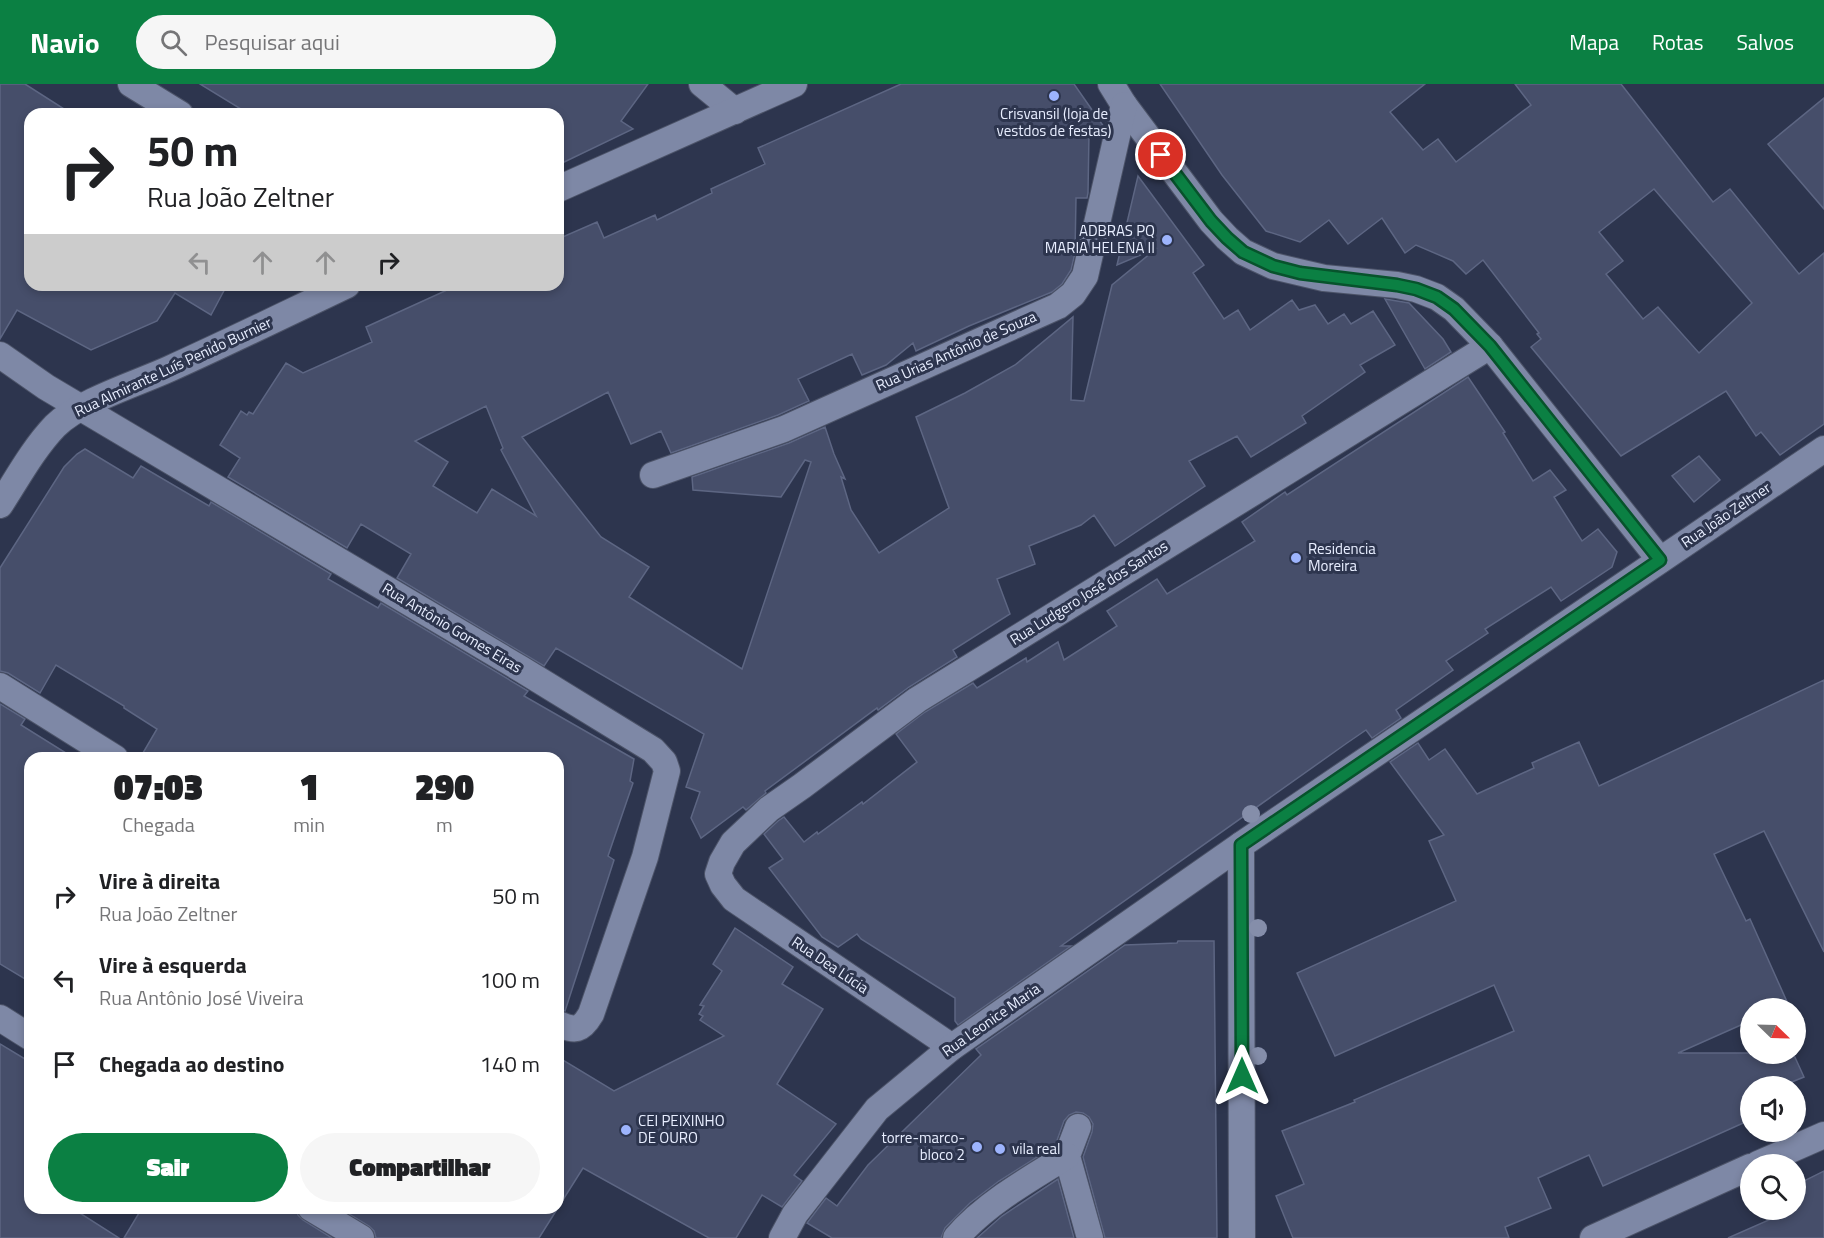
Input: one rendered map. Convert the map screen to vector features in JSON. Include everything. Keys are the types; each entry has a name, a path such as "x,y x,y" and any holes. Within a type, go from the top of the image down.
{"street":[{"path":"131,84 170,108"},
{"path":"702,84 735,111"},
{"path":"564,186 794,84"},
{"path":"1117,94 1211,221 1243,252 1273,266 1300,273 1397,285 1437,297 1454,309 1490,346 1660,560"},
{"name":"Rua Urias Antônio de Souza","path":"653,475 784,429 1058,306 1073,294 1085,276 1117,94"},
{"name":"Rua Almirante Luís Penido Burnier","path":"0,505 55,426 82,408 334,291"},
{"name":"Rua Ludgero José dos Santos","path":"718,874 733,843 769,809 917,700 1490,346"},
{"name":"Rua Antônio Gomes Eiras","path":"0,355 46,387 531,675 653,750 660,757 667,771 645,857 591,1014 584,1025 578,1028 570,1029 564,1026"},
{"name":"Rua João Zeltner","path":"1241,845 1824,449"},
{"path":"0,686 105,752"},
{"path":"1241,845 1242,1238"},
{"name":"Rua Leonice Maria","path":"782,1238 795,1214 877,1109 952,1047 1241,845"},
{"name":"Rua Dea Lúcia","path":"718,874 734,899 747,909 952,1047"},
{"path":"0,1018 24,1033"},
{"path":"1078,1127 1067,1156 1090,1238"},
{"path":"1781,1154 1824,1135"},
{"path":"956,1238 965,1227 1019,1186 1067,1156"},
{"path":"1593,1238 1740,1172"},
{"path":"321,1214 361,1238"}],"building":[{"path":"0,84 25,84 63,108 24,108 24,291 224,291 211,315 175,293 157,321 91,350 17,310 0,339"},
{"path":"200,84 648,84 621,121 633,129 564,162 564,108 239,108"},
{"path":"901,84 1074,84 1104,127 1089,134 1088,193 1087,198 1076,198 1075,253 1071,270 1062,284 1052,292 969,326 916,351 913,343 886,365 862,375 852,354 798,379 809,401 778,415 671,453 661,431 631,444 608,392 522,437 601,537 649,567 629,597 742,669 811,462 805,460 781,497 693,490 692,477 789,443 825,427 845,479 841,477 851,510 879,553 949,508 916,417 1015,365 1073,317 1071,400 1084,401 1112,285 1157,248 1117,265 1138,176 1204,265 1193,273 1224,319 1238,310 1250,330 1292,300 1299,310 1315,305 1328,324 1344,314 1351,324 1373,311 1395,345 1360,365 1365,372 1302,416 1306,423 1251,457 1237,436 1189,461 1205,486 1115,546 1094,515 1081,525 1029,546 1035,564 997,579 1010,614 953,650 957,657 909,687 878,710 877,708 765,791 766,793 746,810 743,807 701,838 691,818 700,792 686,787 704,734 556,648 544,666 397,578 411,554 361,524 347,548 228,477 240,458 220,445 241,411 247,415 249,412 253,414 286,363 303,373 372,342 366,327 445,291 564,291 564,236 597,222 604,238 655,215 657,220 712,193 711,189 765,164 758,148","holes":["486,406 503,448 501,450 536,516 492,489 477,513 433,486 448,462 415,441"]},
{"path":"1160,84 1425,84 1390,112 1423,150 1438,139 1456,162 1531,105 1515,84 1621,84 1713,202 1730,189 1799,274 1824,253 1824,424 1780,455 1761,432 1756,436 1726,391 1621,456 1531,347 1541,339 1537,334 1539,333 1483,260 1466,274 1453,261 1416,245 1405,253 1382,218 1348,244 1329,220 1300,242 1266,231 1222,175","holes":["1654,189 1752,303 1699,353 1658,307 1643,319 1606,274 1623,261 1599,232"]},
{"path":"1824,98 1824,209 1768,144"},
{"path":"1385,299 1409,303 1443,339 1451,352 1425,369"},
{"path":"1468,377 1505,432 1503,433 1533,481 1550,470 1566,490 1554,497 1582,541 1598,529 1617,552 1612,567 1561,601 1551,587 1485,629 1488,633 1446,661 1453,670 1396,710 1401,718 1372,738 1366,730 1347,743 1061,946 1071,946 958,1025 955,1021 955,998 861,939 857,934 838,947 822,937 769,868 783,859 764,834 778,821 784,817 804,842 817,832 818,834 862,802 863,804 917,762 896,734 925,712 973,683 977,688 1026,658 1027,662 1058,642 1064,660 1117,626 1107,611 1157,579 1167,594 1255,541 1242,522 1285,492 1287,495"},
{"path":"85,449 133,478 141,466 209,506 211,502 331,574 328,579 378,608 381,603 528,691 524,696 634,759 630,781 633,783 608,856 614,860 565,1011 564,752 144,752 157,729 56,665 40,693 8,673 0,671 0,568 64,467"},
{"path":"1699,456 1720,480 1694,502 1672,476"},
{"path":"1824,680 1824,952 1764,831 1714,854 1746,921 1750,919 1785,998 1740,998 1740,1025 1678,1053 1740,1053 1740,1064 1798,1064 1804,1076 1740,1076 1740,1124 1603,1186 1589,1155 1538,1178 1551,1208 1505,1227 1509,1238 1293,1238 1276,1196 1304,1184 1282,1131 1355,1102 1354,1100 1514,1031 1494,985 1335,1056 1297,973 1456,901 1429,841 1444,835 1390,762 1418,743 1429,760 1445,749 1477,794 1534,768 1532,763 1579,742 1599,786"},
{"path":"0,704 25,719 21,725 64,752 24,752 24,978 0,964"},
{"path":"735,928 793,967 782,984 823,1009 777,1084 836,1124 794,1175 802,1181 782,1207 762,1195 736,1238 709,1238 583,1168 564,1198 564,1061 614,1091 724,1036 700,1020 703,1016 699,1014 704,1006 700,1005 722,971 713,964"},
{"path":"1178,941 1214,941 1217,1238 1105,1238 1083,1157 1093,1124 1089,1117 1076,1112 1064,1121 1055,1146 999,1181 970,1203 945,1228 941,1238 832,1238 807,1223 826,1198 837,1206 868,1165 981,1055 976,1049 1125,945 1177,943"},
{"path":"0,1044 24,1058 24,1214 81,1214 119,1238 0,1238"},
{"path":"1824,1171 1824,1238 1728,1238 1769,1220 1806,1220 1806,1180"},
{"path":"1058,1179 1074,1238 977,1238 1002,1216"},
{"path":"138,1214 298,1214 303,1220 332,1238 124,1238"},
{"path":"349,1214 554,1214 539,1238 376,1238 369,1226"}],"place":[{"name":"Crisvansil (loja de vestdos de festas)","path":"1054,96"},
{"name":"ADBRAS PQ MARIA HELENA II","path":"1167,240"},
{"name":"Residencia Moreira","path":"1296,558"},
{"name":"CEI PEIXINHO DE OURO","path":"626,1130"},
{"name":"torre-marco- bloco 2","path":"977,1147"},
{"name":"vila real","path":"1000,1149"}],"route":[{"path":"1161,155 1211,221 1243,252 1273,266 1300,273 1416,289 1437,297 1454,309 1490,346 1660,560 1241,845 1242,1076"}]}
